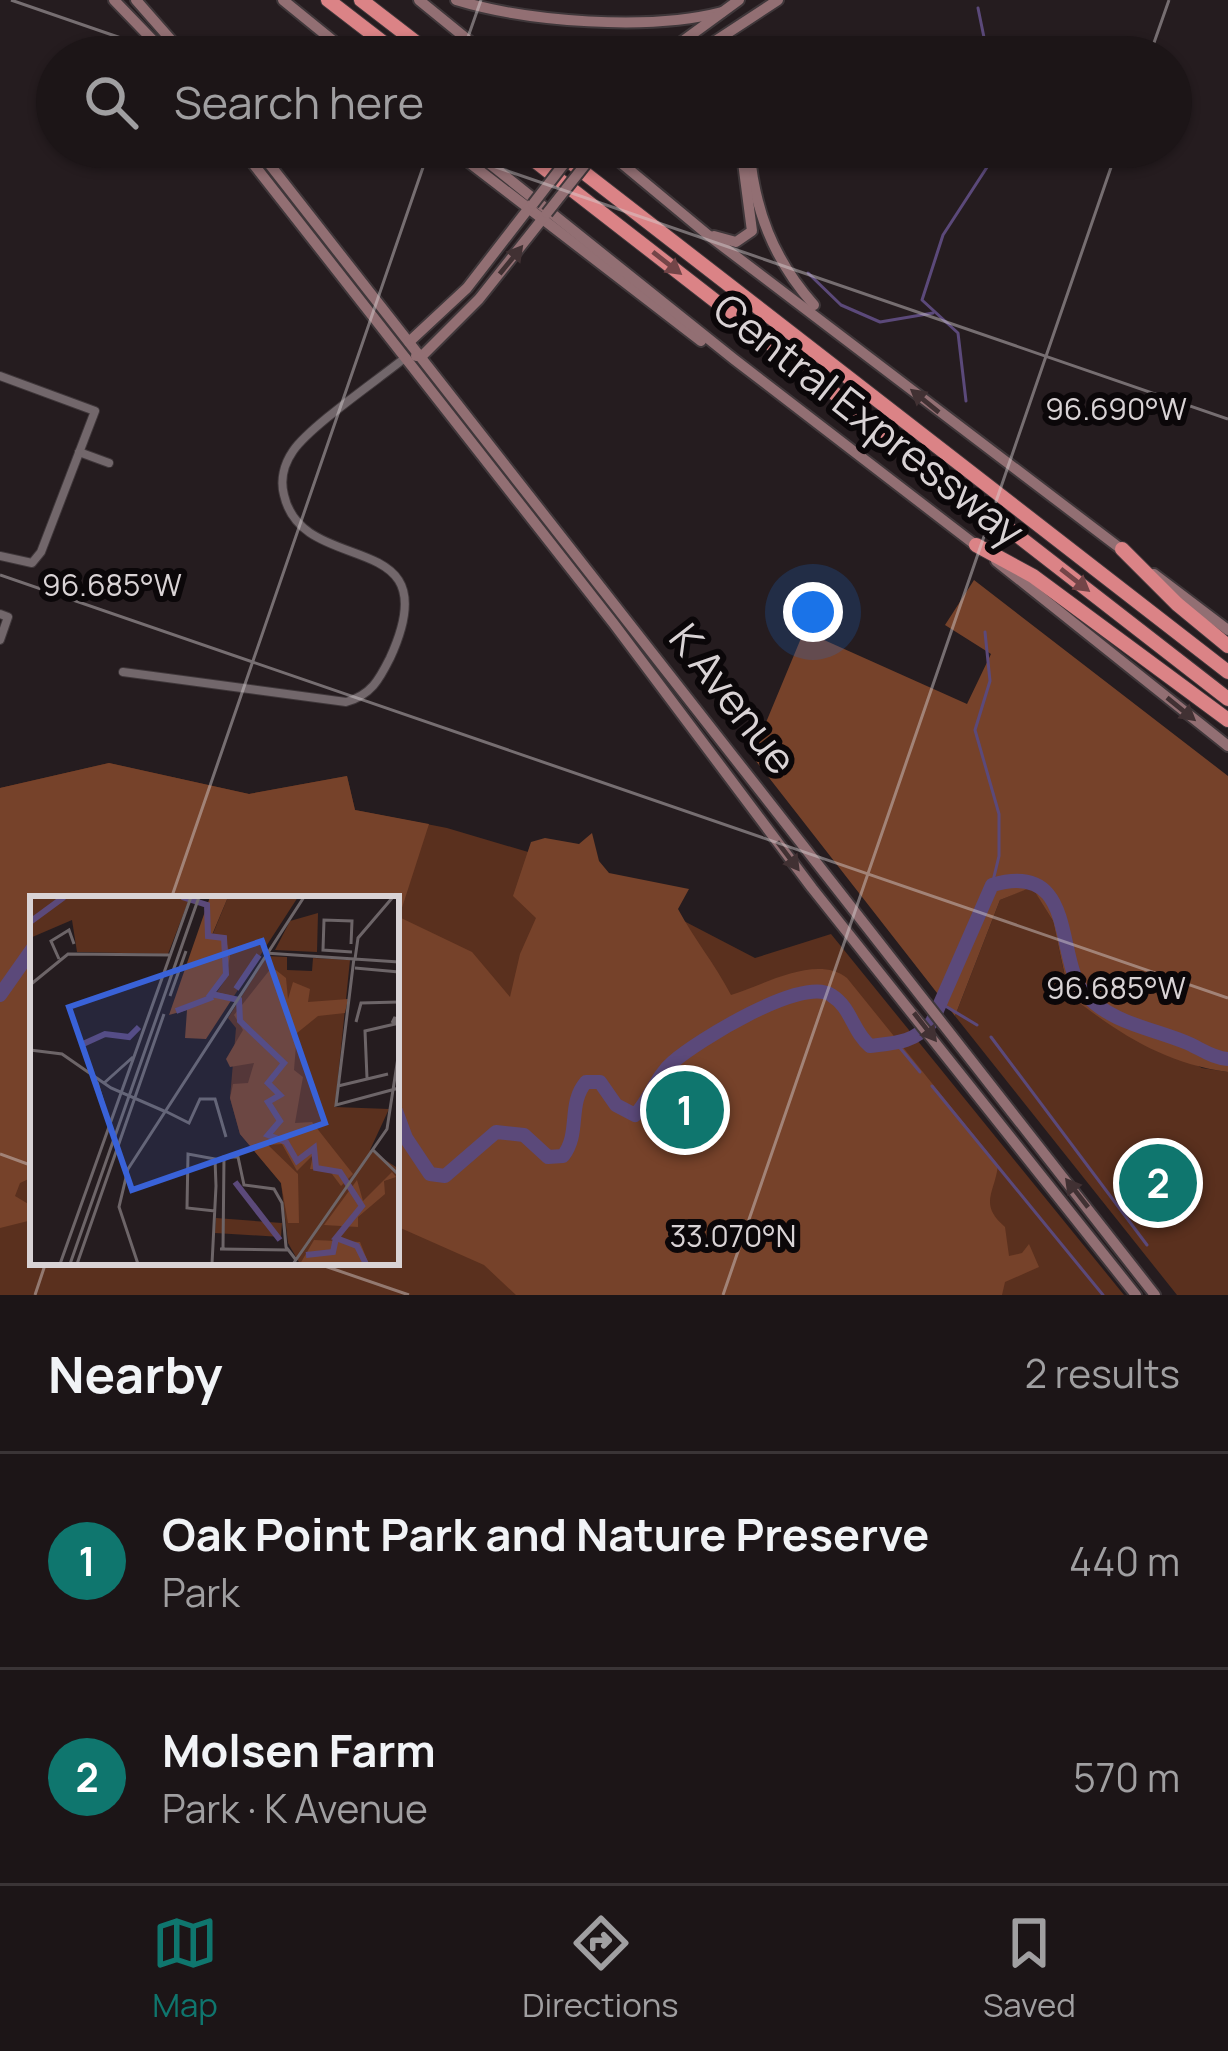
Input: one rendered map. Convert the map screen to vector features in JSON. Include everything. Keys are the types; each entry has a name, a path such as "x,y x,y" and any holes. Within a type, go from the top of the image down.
{"highway":[{"path":"328,0 375,36"},
{"path":"361,0 408,36"},
{"name":"Central Expressway","path":"544,168 1228,699"},
{"name":"Central Expressway","path":"578,168 1228,672"},
{"path":"976,545 1033,576 1228,720"},
{"path":"1122,549 1228,646"}],"main road":[{"path":"114,0 149,36"},
{"path":"136,0 168,36"},
{"path":"283,0 325,36"},
{"path":"419,0 463,36"},
{"path":"456,0 551,17 676,21 722,12"},
{"path":"686,36 739,0"},
{"path":"726,36 778,0"},
{"name":"K Avenue","path":"263,168 336,258 406,357 773,803 1152,1290"},
{"name":"K Avenue","path":"266,168 268,173"},
{"path":"478,168 545,216 675,322 764,382"},
{"name":"Central Expressway","path":"495,168 1228,746"},
{"path":"561,168 467,288 410,340 406,357 422,356 479,299 584,168"},
{"name":"Central Expressway","path":"627,168 1228,630"},
{"path":"708,235 736,242 752,231 747,168"},
{"path":"750,168 758,206 785,269 832,326"},
{"name":"K Avenue","path":"336,258 410,340 757,816 1136,1295"},
{"path":"467,288 479,299"},
{"path":"666,696 678,685"},
{"path":"757,816 773,803"},
{"path":"1136,1295 1152,1290"}],"street":[{"path":"123,672 346,702 373,688 405,621 405,592 390,571 298,524 286,503 283,477 296,446 406,357"},
{"path":"0,390 2,377 95,411 41,551 32,563 0,556"},
{"path":"79,452 109,463"},
{"path":"0,640 4,615"}],"shaded area":[{"path":"974,580 1228,776 1228,1072 1183,1062 1143,1045 1069,995 1053,921 1032,887 1000,900 955,1016 752,756 804,631 967,704 991,654 945,625"},
{"path":"109,763 249,794 347,776 355,810 447,828 582,868 755,958 831,934 1124,1295 0,1295 0,788"},
{"path":"109,763 249,794 347,776 355,810 429,824 399,917 399,896 30,896 30,1178 20,1183 15,1196 30,1205 30,1220 0,1228 0,788"},
{"path":"592,833 599,861 609,873 689,889 678,909 731,995 805,970 834,971 847,978 998,1165 990,1205 1005,1227 1009,1256 1022,1253 1029,1244 1039,1267 1005,1282 1002,1295 516,1295 484,1265 399,1227 399,917 472,952 510,997 520,954 536,918 513,896 531,842 545,838 579,844"},
{"path":"1032,886 1053,921 1069,996 1202,1068 1228,1072 1228,1295 1177,1295 955,1016 1000,900"}],"waterway":[{"path":"978,8 984,36"},
{"path":"966,401 958,333 922,300 943,235 987,168"},
{"path":"808,273 841,305 880,322 933,313"},
{"path":"985,632 990,681 975,730 999,814 999,856 992,885"},
{"path":"399,1119 430,1174 445,1176 496,1132 524,1135 548,1157 563,1156 586,1082 600,1082 616,1105 635,1115 667,1068 685,1052 750,1014 797,994 831,995 870,1046 904,1041 932,1022 992,885 1020,881 1039,886 1051,899 1076,978 1095,1004 1132,1024 1228,1059"},
{"path":"0,995 30,952"},
{"path":"942,1004 977,1025"},
{"path":"991,1037 1147,1245"},
{"path":"896,1043 920,1072"},
{"path":"932,1086 1103,1295"}],"place":[{"name":"Oak Point Park and Nature Preserve","path":"685,1110"},
{"name":"Molsen Farm","path":"1158,1183"}]}
